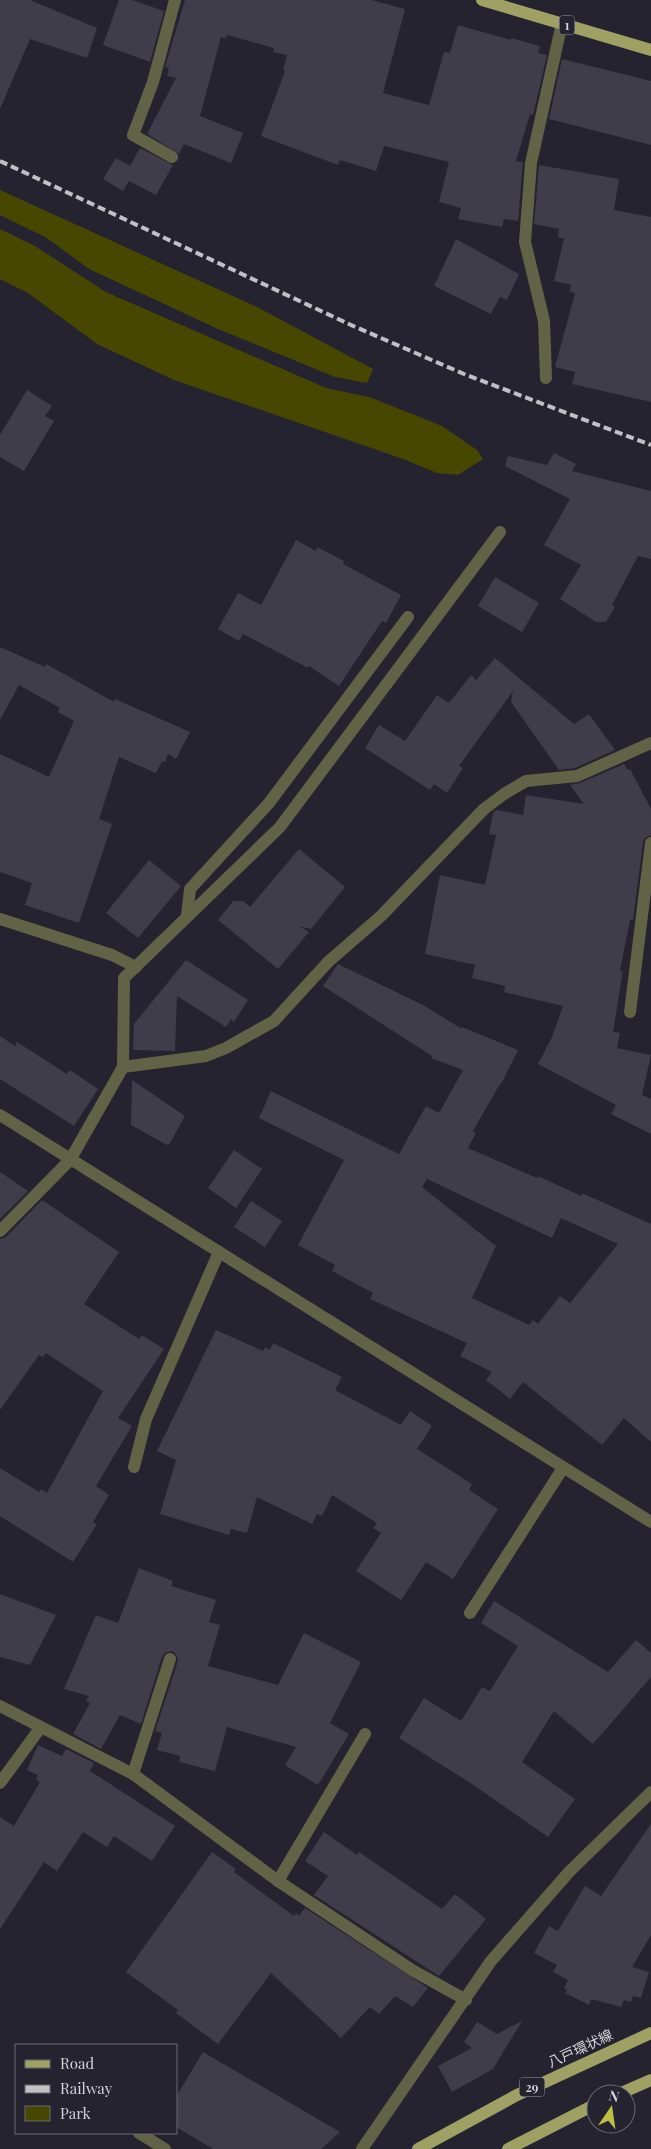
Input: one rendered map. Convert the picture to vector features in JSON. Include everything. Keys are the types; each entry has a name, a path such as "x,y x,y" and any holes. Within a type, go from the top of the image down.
{"main road":[{"name":"1","path":"482,0 651,50"},
{"name":"八戸環状線","path":"418,2149 517,2094 651,2033"},
{"path":"636,2087 651,2080"},
{"path":"508,2149 586,2109"}],"street":[{"path":"172,157 133,135 153,82 176,0"},
{"path":"546,378 544,321 524,242 531,163 562,23"},
{"path":"0,1231 70,1160 123,1066 124,978 280,826 500,532"},
{"path":"187,915 190,889 269,803 408,617"},
{"path":"123,1066 206,1056 226,1048 274,1021 328,962 381,916 484,809 504,794 526,782 577,776 651,743"},
{"path":"630,1012 651,843"},
{"path":"0,919 112,955 136,967"},
{"path":"0,1115 651,1522"},
{"path":"134,1467 146,1419 220,1252"},
{"path":"470,1614 563,1468"},
{"path":"133,1774 170,1659"},
{"path":"0,1706 133,1774 278,1880 412,1970 466,2000"},
{"path":"0,1783 41,1727"},
{"path":"278,1880 365,1734"},
{"path":"362,2149 491,1961 569,1872 651,1792"},
{"path":"141,2134 165,2149"}],"green space":[{"path":"0,190 257,307 373,369 367,383 335,377 218,329 89,269 47,238 0,215"},
{"path":"0,229 35,246 106,292 326,388 369,397 442,426 477,450 483,459 458,475 437,473 406,460 174,380 97,344 28,293 0,279"}],"building":[{"path":"0,0 30,0 97,28 87,58 30,39 0,109"},
{"path":"119,0 132,0 164,11 150,62 103,45"},
{"path":"185,0 371,0 405,9 383,93 429,105 444,52 450,53 458,25 540,46 538,53 547,55 533,115 530,114 516,161 523,162 518,221 504,219 502,227 458,219 461,208 439,202 449,162 384,146 376,171 340,160 338,165 261,136 285,71 283,70 287,55 273,52 274,48 227,35 226,39 221,37 200,116 243,133 231,163 184,144 179,154 147,134 176,78 167,76 169,68 165,67"},
{"path":"562,59 651,81 651,145 549,119"},
{"path":"140,148 173,165 156,195 129,181 123,191 103,179 116,158 130,166"},
{"path":"539,165 619,179 614,210 651,217 651,402 572,384 575,372 555,367 575,293 570,292 571,285 554,281 564,239 558,237 559,229 534,224"},
{"path":"456,239 519,274 507,300 500,297 491,314 434,286"},
{"path":"27,390 52,406 45,416 54,421 24,471 0,457 0,435"},
{"path":"554,453 576,464 572,471 651,491 651,559 638,556 612,605 615,607 606,622 596,622 560,599 581,565 544,545 570,499 505,466 508,456 547,465"},
{"path":"296,540 316,551 317,547 344,561 343,564 401,595 386,623 382,621 339,686 309,666 308,668 243,634 239,641 218,629 238,593 261,605"},
{"path":"495,577 539,603 522,632 478,606"},
{"path":"0,647 45,667 46,664 114,702 115,699 190,732 176,759 168,754 165,762 162,761 156,773 119,757 99,819 112,824 79,923 25,905 32,883 0,872 0,754 49,777 74,721 58,712 60,708 19,685 0,720"},
{"path":"495,658 574,724 589,714 615,750 575,768 559,770 511,702 513,691 459,766 463,768 447,793 434,784 430,790 365,748 379,725 405,741 437,695 449,703 471,675 476,680"},
{"path":"624,764 628,770 630,769 651,809 651,835 645,838 643,842 633,920 630,920 620,971 623,971 613,1032 620,1033 617,1048 651,1055 642,1095 651,1099 651,1134 611,1114 616,1105 538,1064 552,1037 563,1006 504,992 505,986 472,978 475,965 425,954 440,875 485,885 496,835 489,834 493,813 496,810 523,815 526,795 584,804 570,785 580,783"},
{"path":"299,849 345,887 311,929 299,926 309,932 278,969 218,920 233,901 243,901 250,907"},
{"path":"149,860 181,886 138,938 106,913"},
{"path":"186,960 248,1000 234,1022 231,1019 226,1027 177,996 175,1051 133,1050 134,1024"},
{"path":"338,964 423,1005 462,1029 462,1027 518,1050 501,1084 473,1131 476,1133 468,1148 537,1178 538,1176 581,1196 582,1193 651,1224 651,1442 624,1418 602,1445 523,1382 510,1399 486,1380 492,1372 460,1356 467,1343 370,1299 373,1293 332,1271 335,1265 298,1245 344,1160 259,1118 271,1091 399,1154 426,1106 439,1113 463,1070 431,1058 432,1056 323,986","holes":["427,1179 552,1238 561,1218 618,1244 570,1303 560,1296 538,1324 533,1320 529,1325 472,1298 496,1246 422,1187"]},
{"path":"0,1036 15,1046 17,1042 67,1074 70,1070 98,1089 74,1126 0,1079"},
{"path":"132,1080 185,1116 167,1145 131,1125"},
{"path":"234,1150 262,1169 236,1208 208,1188"},
{"path":"0,1172 28,1191 0,1219"},
{"path":"42,1200 119,1252 84,1304 139,1339 142,1335 164,1349 118,1418 132,1426 96,1486 109,1495 93,1522 97,1524 73,1562 0,1516 0,1468 39,1492 41,1489 47,1493 103,1391 46,1353 43,1357 39,1355 0,1410 0,1239 6,1237"},
{"path":"251,1201 282,1221 265,1247 234,1227"},
{"path":"216,1330 263,1351 265,1347 270,1350 273,1343 342,1377 335,1390 401,1425 410,1411 432,1426 417,1449 472,1484 469,1490 498,1509 453,1579 426,1562 401,1600 356,1571 381,1533 373,1528 377,1523 332,1495 322,1516 317,1514 312,1524 257,1497 247,1533 231,1529 229,1535 160,1514 176,1460 157,1451"},
{"path":"139,1568 173,1581 171,1586 216,1600 209,1622 220,1625 208,1666 278,1685 304,1633 361,1662 330,1723 349,1734 318,1785 285,1765 296,1747 227,1727 215,1771 179,1762 180,1756 157,1750 162,1733 155,1731 178,1661 176,1654 172,1651 165,1653 162,1657 141,1724 120,1715 101,1749 73,1734 90,1703 86,1701 89,1696 64,1689 96,1615 118,1623"},
{"path":"0,1594 56,1615 30,1665 0,1657"},
{"path":"494,1601 608,1672 636,1640 651,1653 651,1677 593,1744 554,1711 522,1762 575,1799 548,1837 472,1784 399,1738 424,1698 461,1721 482,1687 490,1691 518,1646 481,1623"},
{"path":"38,1745 62,1756 66,1749 94,1763 90,1771 175,1826 152,1861 114,1836 107,1847 83,1832 57,1871 44,1862 0,1929 0,1817 14,1826 40,1782 36,1780 38,1775 27,1770"},
{"path":"651,1824 651,1935 632,1967 649,1972 641,1998 633,1996 631,2002 624,2000 621,2007 591,1999 589,2005 565,1993 567,1990 564,1988 568,1980 553,1972 557,1965 534,1953 549,1926 558,1931 585,1886 601,1896"},
{"path":"324,1832 357,1855 359,1852 442,1909 455,1894 486,1919 439,1976 314,1895 328,1876 305,1861"},
{"path":"212,1852 236,1869 234,1872 294,1916 296,1913 299,1916 305,1908 428,1988 413,2007 395,1996 379,2014 370,2007 341,2038 271,1973 218,2044 176,2013 178,2010 126,1972"},
{"path":"522,2021 493,2069 452,2092 438,2066 472,2048 464,2042 477,2022 497,2034"},
{"path":"203,2052 340,2132 321,2149 213,2149 178,2128 178,2094"}],"railway":[{"path":"0,161 351,325 464,374 651,445"}]}
